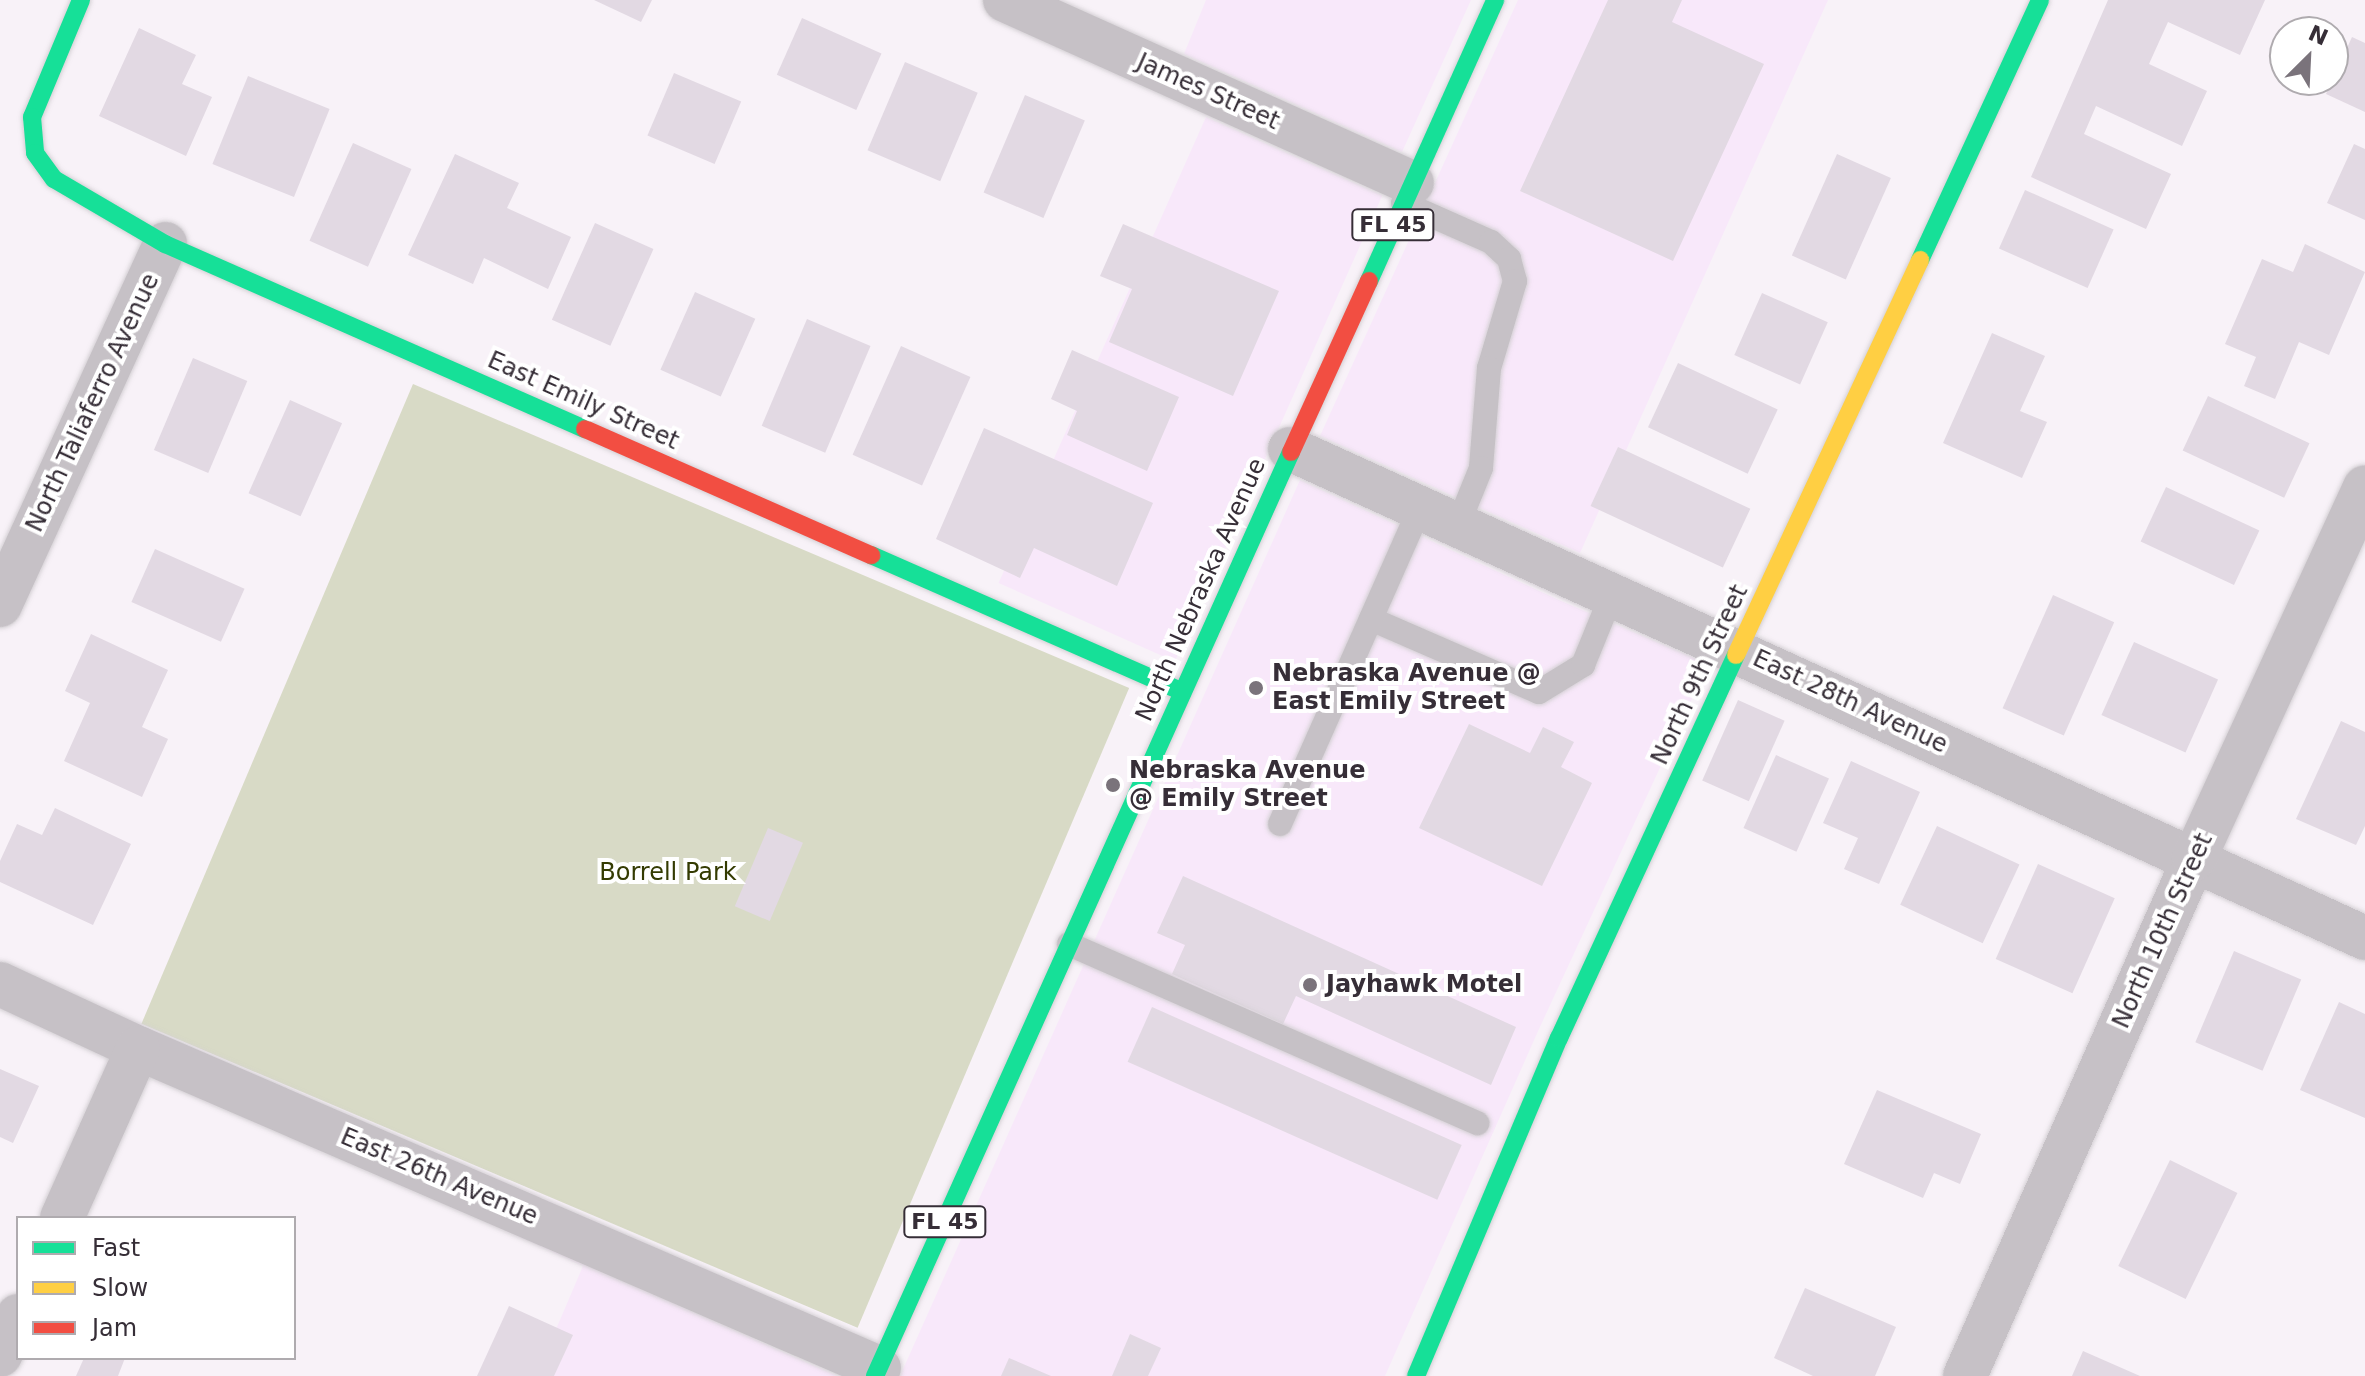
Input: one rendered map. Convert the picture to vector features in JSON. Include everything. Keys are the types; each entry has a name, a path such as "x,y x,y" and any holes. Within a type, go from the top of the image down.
{"street":[{"name":"East Emily Street","path":"81,0 37,97 31,136 41,165 71,192 165,244 1181,691"},
{"name":"James Street","path":"1005,0 1408,193"},
{"name":"North Nebraska Avenue","path":"877,1372 1290,449 1495,0"},
{"name":"North 9th Street","path":"1416,1376 1559,1038 2040,0"},
{"name":"North Taliaferro Avenue","path":"0,605 165,244"},
{"name":"East 28th Avenue","path":"1290,449 2365,938"},
{"name":"North 10th Street","path":"1965,1376 2194,859 2365,488"},
{"name":"East 26th Avenue","path":"0,984 138,1048 877,1372"},
{"path":"63,1216 138,1048"},
{"path":"0,1355 16,1320"}],"lane":[{"path":"1280,824 1371,619 1439,516 1481,468 1489,368 1515,281 1509,259 1491,242 1408,193"},
{"path":"1371,619 1539,692 1583,665 1612,594"},
{"path":"1069,944 1477,1123"}],"shaded area":[{"path":"1206,0 1471,0 1402,152 1184,54"},
{"path":"1518,0 1828,0 1580,553 1320,436"},
{"path":"1206,117 1382,196 1175,661 999,583"},
{"path":"1300,480 1559,600 1708,664 1539,1029 1385,1376 900,1376"},
{"path":"152,1070 837,1376 536,1376 583,1266"}],"green space":[{"name":"Borrell Park","path":"413,384 1129,688 858,1328 141,1024"}],"building":[{"path":"594,0 652,0 641,22"},
{"path":"1608,0 1682,0 1672,22 1764,64 1673,261 1520,191"},
{"path":"2108,0 2265,0 2240,55 2168,22 2149,64 2207,91 2182,146 2096,106 2084,134 2171,174 2146,229 2031,177"},
{"path":"802,18 881,53 856,110 777,75"},
{"path":"139,28 196,55 182,84 212,97 186,156 99,116"},
{"path":"2352,37 2365,43 2365,112 2330,96 2349,96 2349,44"},
{"path":"905,62 978,93 940,181 867,150"},
{"path":"674,73 741,102 715,164 647,136"},
{"path":"248,76 330,109 294,197 212,164"},
{"path":"1025,95 1085,120 1043,218 984,193"},
{"path":"353,143 411,169 368,267 309,241"},
{"path":"2354,144 2365,149 2365,220 2327,203"},
{"path":"455,154 519,183 507,208 571,237 548,289 484,258 473,284 408,255"},
{"path":"1837,154 1891,178 1846,279 1792,255"},
{"path":"2025,190 2114,229 2088,288 1999,248"},
{"path":"595,223 653,249 610,346 552,320"},
{"path":"1123,224 1279,291 1233,396 1109,342 1132,289 1100,276"},
{"path":"2305,244 2365,272 2329,355 2299,342 2275,399 2244,386 2256,357 2225,344 2262,259 2293,272"},
{"path":"695,292 755,319 721,396 660,370"},
{"path":"1762,293 1828,322 1800,384 1734,355"},
{"path":"807,319 871,346 825,453 762,426"},
{"path":"1992,333 2045,356 2020,411 2047,422 2022,478 1943,443"},
{"path":"901,346 970,377 922,486 853,455"},
{"path":"1072,350 1179,397 1147,471 1067,435 1077,411 1051,399"},
{"path":"193,358 247,381 208,473 154,450"},
{"path":"1678,363 1778,409 1748,474 1648,427"},
{"path":"2208,396 2310,443 2284,498 2183,450"},
{"path":"290,400 342,423 301,516 249,493"},
{"path":"984,428 1153,503 1117,586 1034,548 1020,578 936,539"},
{"path":"1618,447 1750,509 1723,568 1591,506"},
{"path":"2166,487 2259,531 2234,585 2141,541"},
{"path":"155,549 245,589 221,642 131,602"},
{"path":"2053,595 2114,622 2064,736 2003,708"},
{"path":"91,634 168,670 142,727 168,739 142,797 64,761 90,703 65,691"},
{"path":"2134,642 2218,679 2186,753 2101,715"},
{"path":"1738,700 1785,721 1749,801 1702,780"},
{"path":"2341,721 2365,732 2365,826 2356,845 2296,819"},
{"path":"1469,724 1530,753 1543,727 1574,742 1561,767 1592,783 1542,886 1419,828"},
{"path":"1776,755 1829,779 1796,852 1743,828"},
{"path":"1851,761 1920,792 1879,884 1844,869 1858,838 1823,823"},
{"path":"55,808 131,844 93,925 0,882 0,861 17,824 42,835"},
{"path":"1937,826 2019,864 1983,943 1900,905"},
{"path":"768,828 803,843 770,921 735,906"},
{"path":"2038,864 2115,898 2072,993 1996,959"},
{"name":"Jayhawk Motel","path":"1183,876 1516,1027 1491,1085 1296,996 1283,1024 1172,974 1185,945 1157,933"},
{"path":"2234,951 2301,980 2263,1071 2195,1042"},
{"path":"2339,1002 2365,1014 2365,1118 2300,1090"},
{"path":"1152,1007 1462,1145 1437,1200 1128,1062"},
{"path":"0,1069 39,1086 13,1143 0,1137"},
{"path":"1877,1090 1981,1134 1960,1184 1934,1173 1923,1198 1844,1164"},
{"path":"2170,1160 2237,1193 2186,1299 2118,1266"},
{"path":"1805,1288 1896,1327 1875,1376 1813,1376 1774,1358"},
{"path":"509,1306 573,1335 554,1376 477,1376"},
{"path":"1130,1334 1161,1348 1148,1376 1112,1376"},
{"path":"2083,1351 2140,1376 2072,1376"},
{"path":"1009,1358 1051,1376 1001,1376"},
{"path":"83,1360 124,1360 118,1376 76,1376"}],"traffic: fast":[{"path":"81,0 32,117 35,153 54,179 165,244 585,429"},
{"path":"1369,281 1495,0"},
{"path":"1920,260 2040,0"},
{"path":"875,1376 1291,452"},
{"path":"871,555 1181,691"},
{"path":"1416,1376 1559,1038 1736,655"}],"traffic: slow":[{"path":"1736,655 1920,260"}],"traffic: jam":[{"path":"1291,452 1369,281"},
{"path":"585,429 871,555"}],"place":[{"name":"Nebraska Avenue @ East Emily Street","path":"1256,688"},
{"name":"Nebraska Avenue @ Emily Street","path":"1113,785"},
{"name":"Jayhawk Motel","path":"1310,985"}]}
